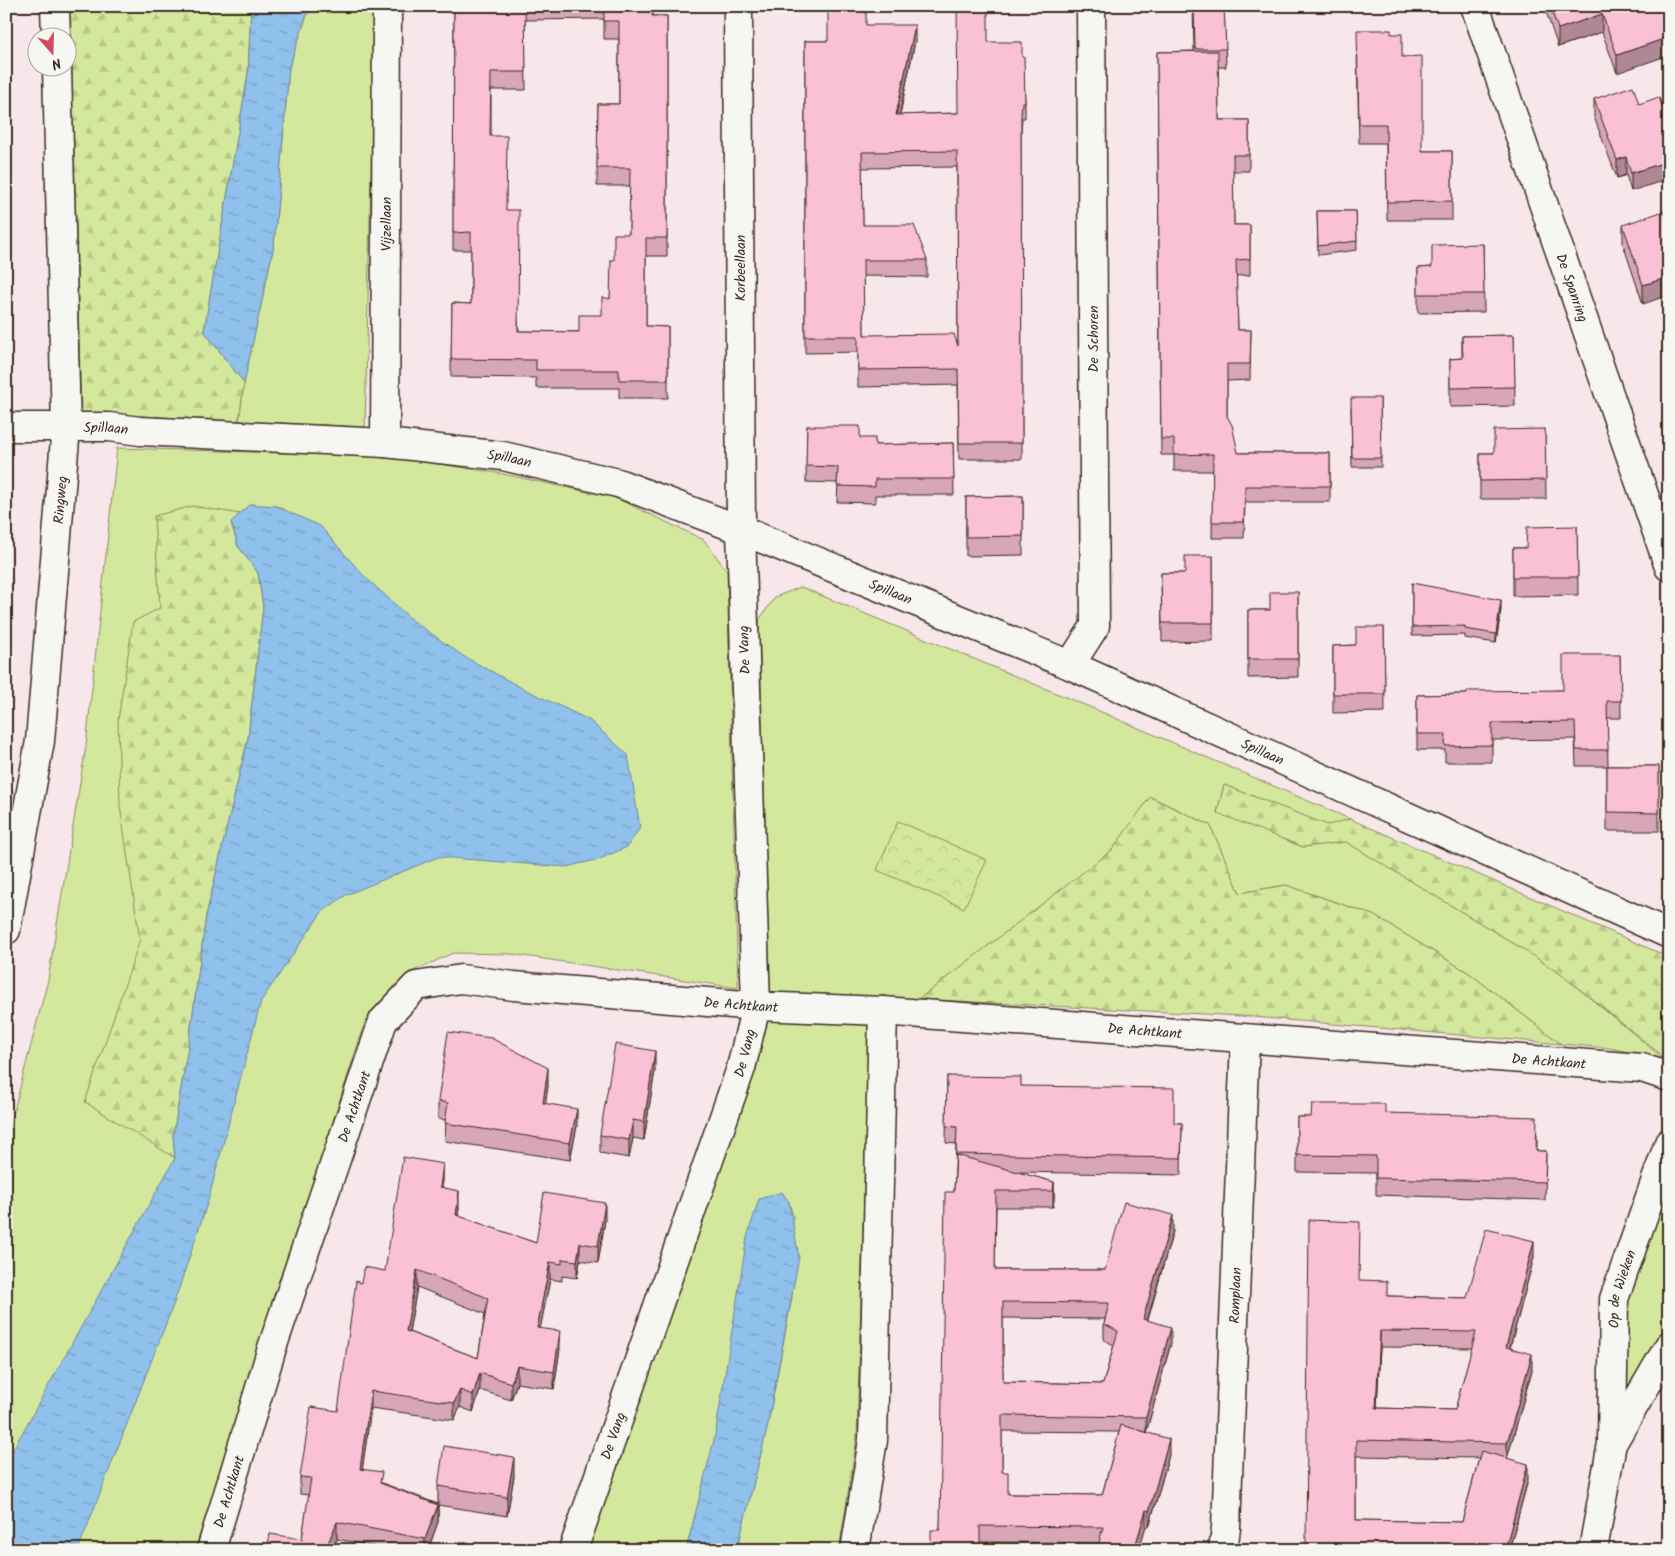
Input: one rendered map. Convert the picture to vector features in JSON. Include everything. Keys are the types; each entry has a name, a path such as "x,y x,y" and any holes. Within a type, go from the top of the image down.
{"street":[{"path":"55,6 56,28"},
{"name":"Vijzellaan","path":"385,443 388,6"},
{"name":"Korbeellaan","path":"738,6 741,530"},
{"name":"De Schoren","path":"1070,665 1095,626 1090,6"},
{"name":"De Spanring","path":"1475,6 1669,567"},
{"name":"Ringweg","path":"6,930 40,741 66,427 57,78"},
{"name":"Spillaan","path":"6,427 109,427 385,443 503,456 618,483 741,530 1070,665 1669,934"},
{"name":"De Vang","path":"573,1550 741,1068 756,1006 741,530"},
{"name":"De Achtkant","path":"212,1550 272,1348 383,1021 416,986 461,979 514,986 756,1006 883,1011 1245,1040 1642,1068 1669,1077"},
{"path":"855,1550 873,1440 883,1011"},
{"name":"Romplaan","path":"1223,1550 1226,1528 1245,1040"},
{"name":"Op de Wieken","path":"1593,1550 1612,1443 1614,1299 1669,1143"},
{"name":"Op de Wieken","path":"1612,1443 1669,1346"}],"green space":[{"path":"70,6 251,6 248,74 204,331 244,383 239,421 81,413 72,78 78,78 78,28 71,28"},
{"path":"310,6 375,6 365,427 239,421 244,383 274,245 289,67"},
{"path":"117,448 385,456 498,473 616,498 704,540 727,571 738,988 511,954 453,953 407,974 366,1019 195,1550 6,1550 6,1141 48,980 86,746"},
{"path":"193,506 240,514 231,522 238,546 258,573 263,607 248,738 206,916 190,1035 173,1136 175,1158 85,1102 140,940 120,806 118,720 133,622 160,608 154,516"},
{"path":"801,587 1099,711 1350,819 1328,826 1224,785 1217,812 1303,847 1345,841 1523,949 1562,975 1664,1059 1609,1048 1561,1044 1469,973 1373,915 1286,885 1240,893 1210,825 1151,797 1113,850 919,999 770,992 759,620 775,597"},
{"path":"1224,785 1328,825 1350,819 1669,957 1669,1061 1562,975 1523,949 1346,842 1303,847 1217,813"},
{"path":"1150,797 1210,825 1240,893 1286,885 1373,915 1469,973 1561,1044 1242,1016 919,999 1112,850"},
{"path":"898,821 987,860 964,908 877,870"},
{"path":"765,1016 869,1022 857,1437 839,1550 737,1550 767,1429 792,1297 793,1216 789,1202 781,1192 686,1550 586,1550 754,1074"},
{"path":"1669,1177 1669,1325 1623,1410 1627,1299"}],"water":[{"path":"251,6 310,6 289,67 274,245 244,383 204,331 248,74"},
{"path":"250,504 276,506 320,526 363,575 412,620 463,656 520,687 589,720 628,755 640,828 627,847 600,859 566,867 438,857 346,895 322,912 261,1001 208,1201 174,1303 78,1550 6,1550 6,1462 175,1158 173,1136 190,1035 206,916 248,738 263,607 258,573 238,546 231,522"},
{"path":"782,1192 789,1202 799,1257 767,1429 737,1550 686,1550 715,1436 747,1237 759,1199"}],"building":[{"path":"454,6 525,6 526,72 491,72 490,136 507,136 506,210 519,210 518,331 579,332 579,315 602,315 602,297 610,299 611,260 614,260 614,234 629,234 630,168 597,168 598,104 619,104 619,21 604,21 604,6 653,6 652,16 667,16 667,238 646,238 646,326 668,327 668,380 619,380 619,370 536,370 536,360 451,359 452,303 471,304 471,232 453,233"},
{"path":"828,6 866,6 866,25 915,25 896,115 958,113 957,6 988,6 988,42 1022,42 1025,102 1022,102 1021,117 1022,443 959,443 958,369 858,370 858,336 805,336 805,41 828,41","holes":["957,151 958,346 954,334 864,335 863,260 927,260 914,225 863,225 862,152"]},
{"path":"1194,6 1224,6 1226,49 1195,49"},
{"path":"1550,6 1665,6 1669,16 1669,37 1617,55 1602,14 1558,29"},
{"path":"1357,30 1391,30 1391,34 1402,34 1402,57 1422,56 1422,151 1452,151 1452,201 1387,202 1386,124 1359,124"},
{"path":"1218,51 1219,120 1249,120 1249,155 1233,155 1234,225 1250,225 1250,259 1236,260 1238,330 1251,330 1250,364 1227,364 1227,416 1232,425 1238,453 1330,453 1330,486 1245,486 1244,522 1212,522 1213,454 1174,455 1174,439 1161,439 1157,52"},
{"path":"1633,86 1639,104 1659,97 1669,128 1669,161 1631,173 1626,157 1617,160 1594,99"},
{"path":"1317,211 1356,211 1357,241 1318,246"},
{"path":"1664,211 1669,226 1669,277 1643,285 1623,225"},
{"path":"1483,244 1484,294 1418,294 1418,268 1432,267 1432,245"},
{"path":"1514,335 1515,387 1450,388 1450,359 1463,358 1462,336"},
{"path":"1351,398 1380,398 1381,458 1352,458"},
{"path":"807,426 860,426 860,438 875,438 875,445 953,443 954,479 875,479 875,487 837,486 838,467 806,466"},
{"path":"1545,429 1546,480 1480,481 1480,453 1494,453 1494,430"},
{"path":"1023,496 1023,536 966,537 966,497"},
{"path":"1577,526 1578,577 1513,577 1513,548 1526,548 1527,527"},
{"path":"1185,556 1213,556 1213,623 1162,623 1161,573 1185,573"},
{"path":"1412,583 1501,600 1496,634 1465,629 1465,626 1412,627"},
{"path":"1270,592 1298,592 1298,659 1248,659 1248,610 1270,610"},
{"path":"1356,627 1384,627 1385,694 1333,694 1333,646 1356,645"},
{"path":"1563,655 1620,655 1621,701 1607,701 1608,750 1576,750 1575,722 1492,723 1492,745 1445,746 1446,734 1417,734 1417,695 1467,694 1467,691 1563,690"},
{"path":"1607,766 1659,766 1659,813 1607,812"},
{"path":"448,1032 491,1038 548,1068 543,1103 577,1109 570,1143 445,1123 448,1103 438,1101"},
{"path":"615,1044 655,1051 644,1122 633,1120 629,1140 600,1135"},
{"path":"947,1076 1021,1077 1021,1086 1174,1088 1174,1123 1182,1123 1181,1158 956,1154 957,1127 946,1126"},
{"path":"1312,1104 1385,1104 1385,1113 1537,1117 1536,1151 1546,1151 1545,1182 1376,1178 1376,1156 1297,1155 1297,1117 1311,1117"},
{"path":"956,1155 1054,1182 1053,1191 996,1191 995,1270 1105,1270 1124,1202 1173,1215 1143,1319 1171,1327 1146,1417 1002,1415 1002,1472 1008,1472 1008,1494 1102,1495 1121,1425 1169,1439 1149,1511 1146,1510 1134,1550 1097,1550 1103,1527 980,1526 980,1550 931,1550 931,1530 940,1530 945,1192 954,1192","holes":["1003,1302 1109,1303 1104,1324 1118,1331 1103,1384 1003,1382"]},
{"path":"403,1157 443,1164 440,1187 459,1191 456,1215 536,1243 544,1193 605,1203 598,1246 580,1243 577,1261 562,1259 562,1264 550,1262 537,1328 560,1331 554,1372 517,1366 511,1383 480,1373 473,1395 460,1390 454,1403 371,1391 360,1469 382,1472 380,1483 438,1505 425,1539 337,1522 325,1550 267,1550 270,1534 302,1539 311,1478 300,1477 311,1407 338,1411 356,1281 361,1283 364,1267 385,1271","holes":["417,1270 488,1298 478,1358 406,1331"]},
{"path":"1309,1220 1360,1222 1359,1280 1387,1281 1387,1296 1467,1298 1486,1229 1534,1241 1506,1347 1532,1354 1507,1443 1356,1440 1356,1520 1462,1522 1481,1451 1528,1464 1505,1550 1306,1550","holes":["1380,1331 1476,1332 1455,1410 1376,1408"]},
{"path":"444,1446 514,1457 507,1497 438,1486"}]}
